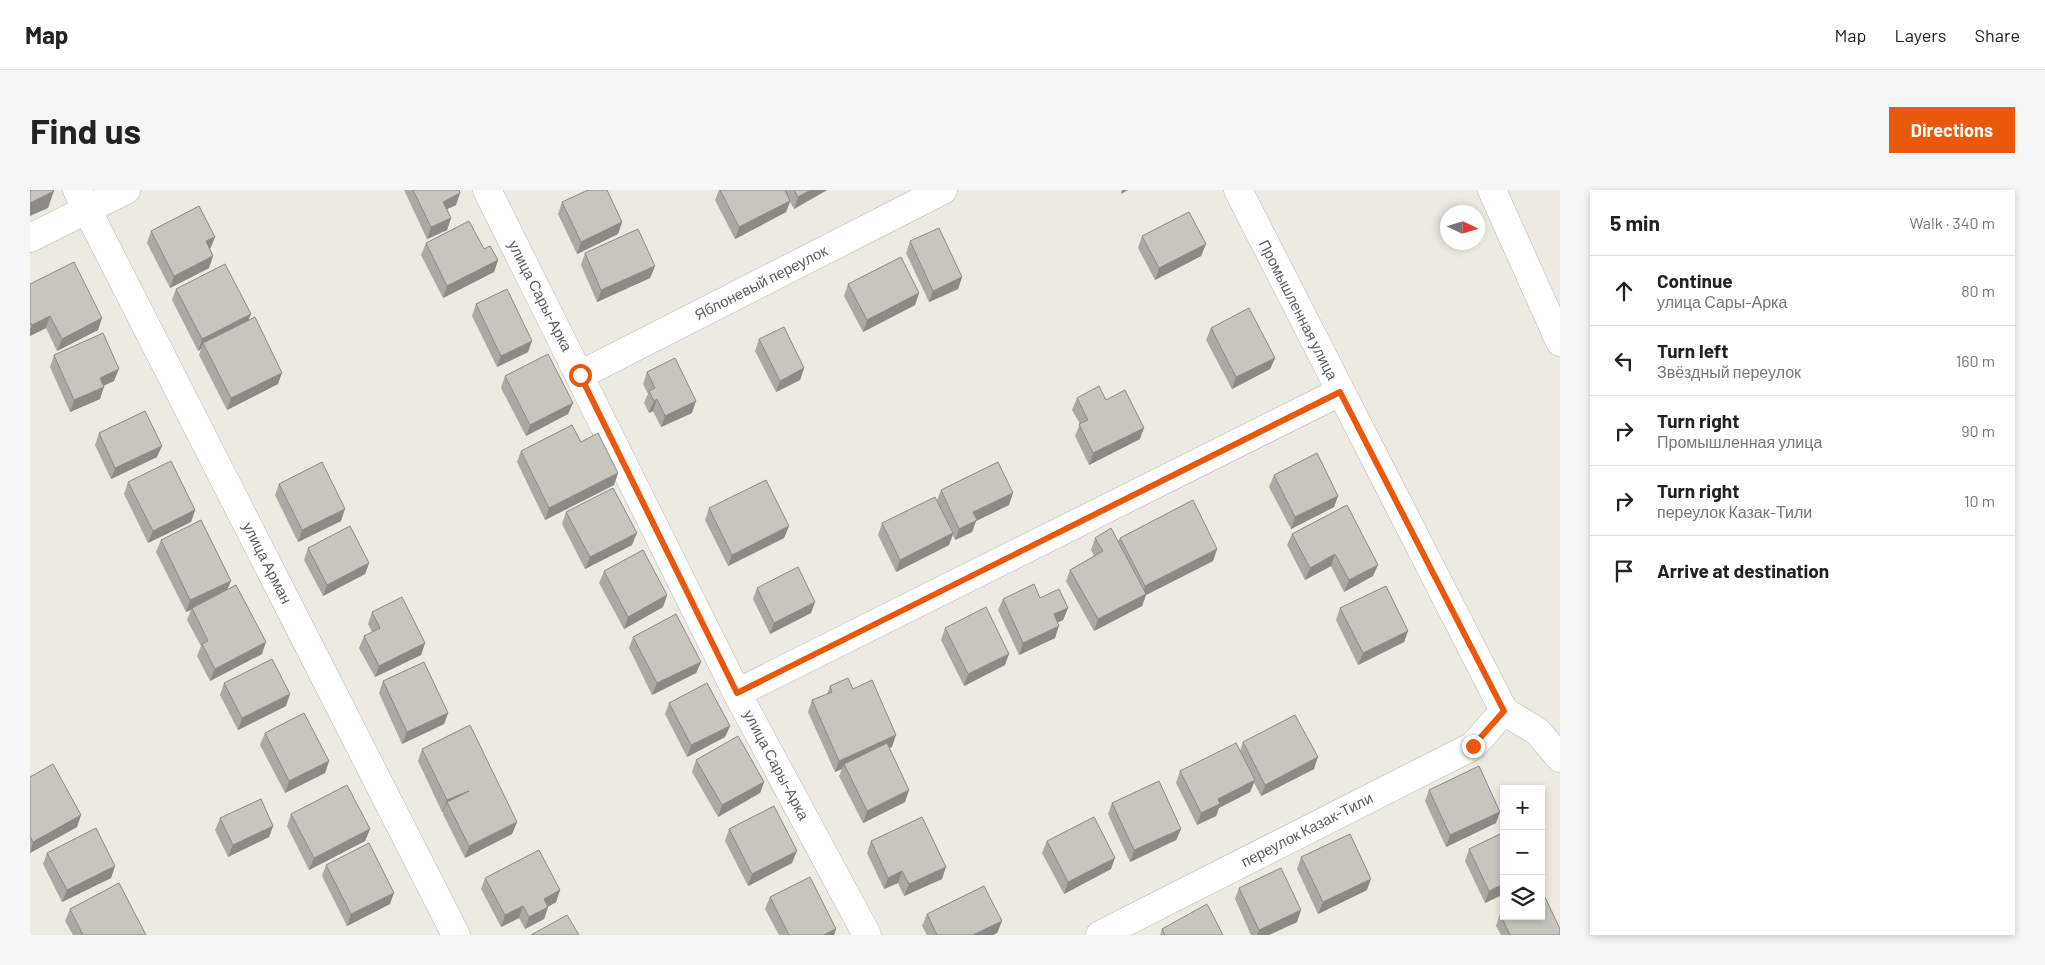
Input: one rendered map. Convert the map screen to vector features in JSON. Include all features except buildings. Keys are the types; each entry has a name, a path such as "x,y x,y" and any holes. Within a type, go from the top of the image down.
{"lane":[{"path":"30,238 82,200 126,190"},
{"name":"улица Сары-Арка","path":"487,190 737,693 867,935"},
{"name":"Яблоневый переулок","path":"580,375 943,190"},
{"name":"Промышленная улица","path":"1238,190 1504,711"},
{"path":"1492,190 1560,342"},
{"name":"улица Арман","path":"82,200 456,935"},
{"path":"737,693 1340,392"},
{"path":"1504,711 1538,732 1560,758"},
{"name":"переулок Казак-Тили","path":"1100,935 1473,746 1504,711"}],"route":[{"path":"580,375 737,693 1340,392 1504,711 1473,746"}]}
